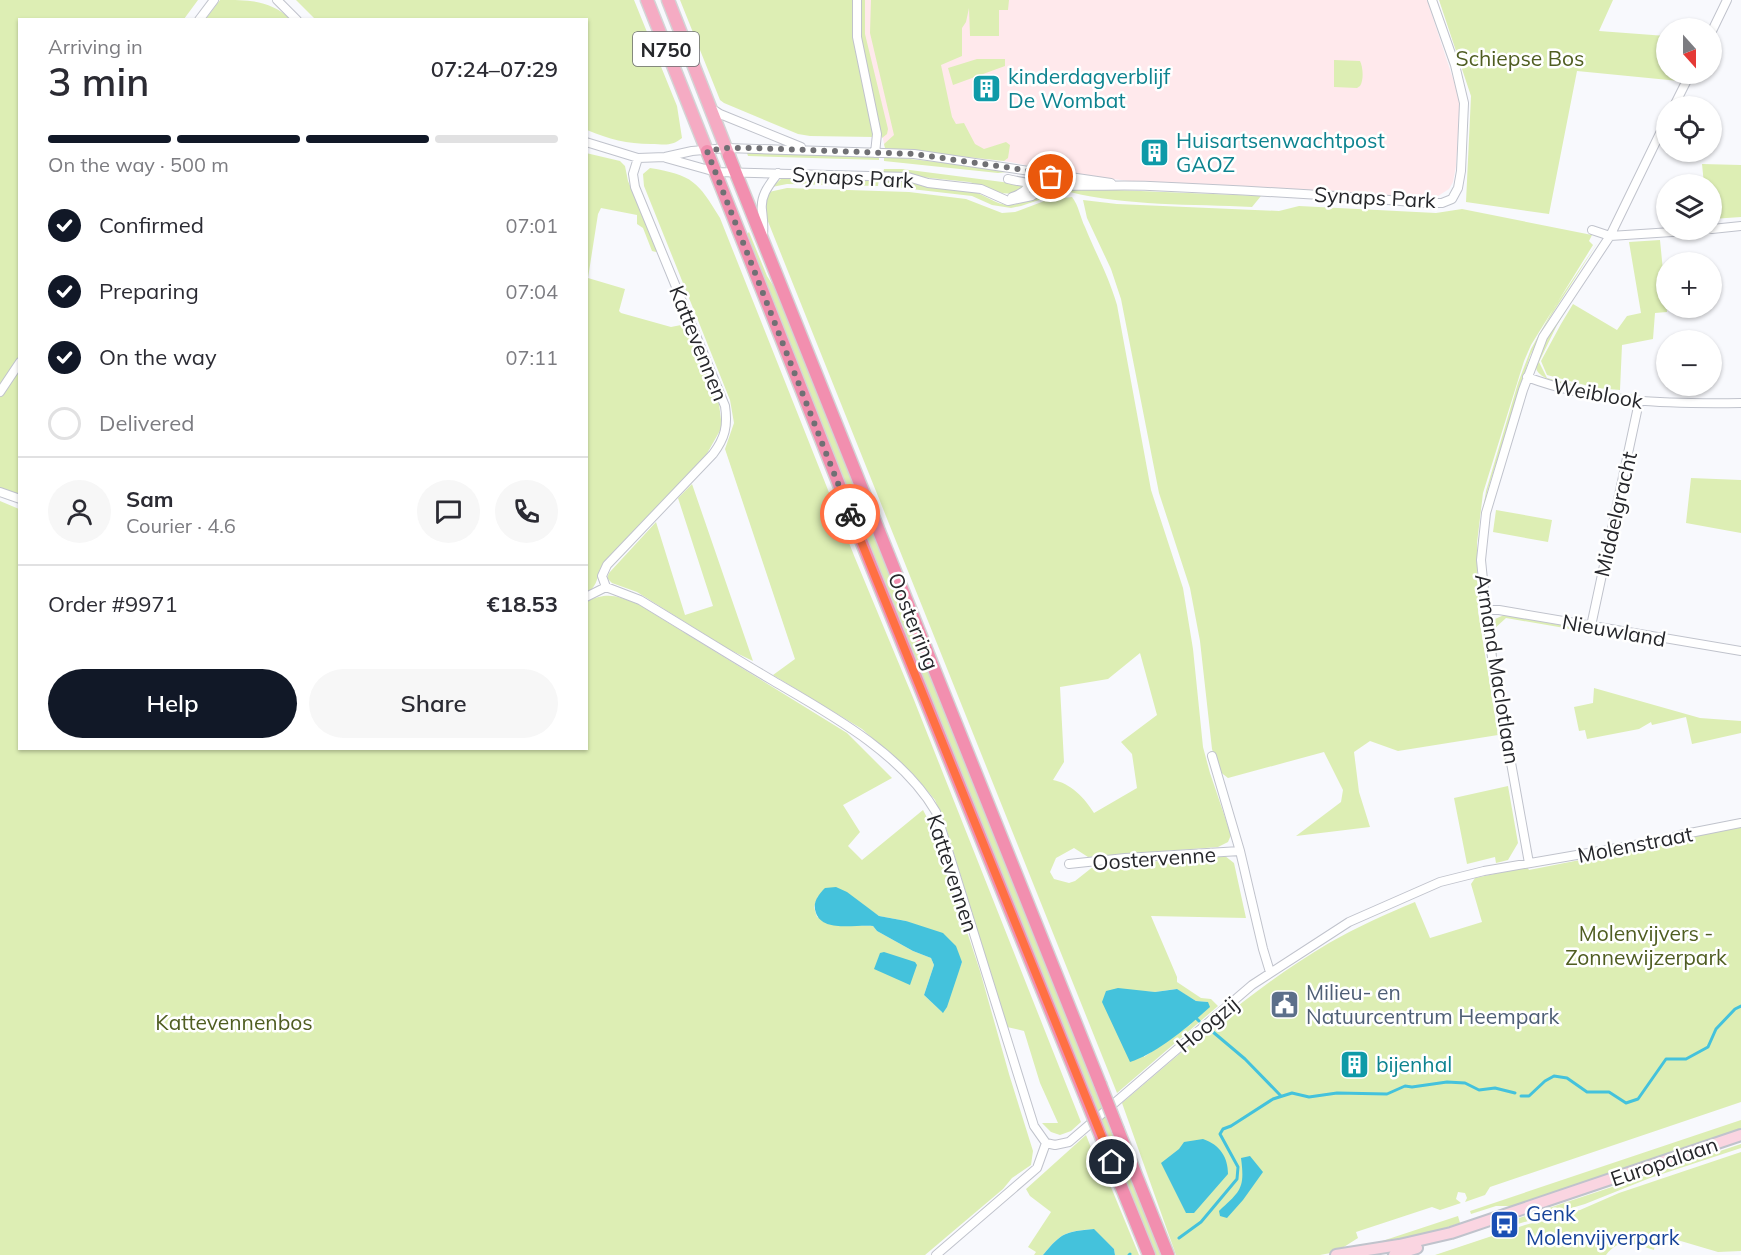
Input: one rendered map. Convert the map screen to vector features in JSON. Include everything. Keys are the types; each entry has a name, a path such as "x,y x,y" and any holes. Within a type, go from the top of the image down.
{"highway":[{"name":"Oosterring","path":"707,151 1147,1255"},
{"name":"Oosterring","path":"728,152 1168,1255"}],"main road":[{"name":"Oosterring","path":"647,0 707,151"},
{"name":"Oosterring","path":"668,0 728,152"},
{"name":"Europalaan","path":"1336,1255 1399,1245 1451,1233 1741,1135"},
{"name":"Europalaan","path":"1394,1255 1432,1243 1451,1233"}],"street":[{"path":"200,18 214,0"},
{"path":"277,0 295,18"},
{"name":"Synaps Park","path":"857,0 857,37 877,134 875,153"},
{"name":"Synaps Park","path":"716,172 908,177 928,183 981,189 1002,200 1014,201 1032,196 1046,186 1127,185 1286,192 1442,203 1454,201 1461,171 1464,103 1455,65 1432,0"},
{"path":"1718,18 1727,0"},
{"name":"Synaps Park","path":"711,108 739,123 808,150"},
{"name":"Armand Maclotlaan","path":"1529,863 1492,657 1486,610 1481,560 1486,513 1527,377 1543,337 1610,236 1656,142"},
{"path":"588,143 638,158 707,151"},
{"name":"Synaps Park","path":"707,151 808,150 914,154 1127,185"},
{"path":"665,157 716,172"},
{"name":"Kattevennen","path":"638,158 633,174 635,187 725,406 727,421 721,442 713,454 607,565 602,576 606,587 640,600 838,720 861,735 926,795 936,812 1034,1126 1046,1143"},
{"path":"1002,200 1019,195 1032,184 1036,172"},
{"name":"Oosterring","path":"763,236 765,221 762,201 767,188 778,173"},
{"path":"1008,179 1046,186 1053,174"},
{"path":"1722,228 1741,226"},
{"path":"1592,230 1610,236 1656,233"},
{"path":"0,392 18,365"},
{"name":"Weiblook","path":"1527,377 1569,390 1639,402 1741,404"},
{"name":"Middelgracht","path":"1591,626 1639,402"},
{"path":"0,492 18,498"},
{"path":"588,596 606,587"},
{"name":"Nieuwland","path":"1486,610 1499,610 1741,651"},
{"name":"Oostervenne","path":"1212,756 1240,851 1270,972"},
{"name":"Molenstraat","path":"1529,863 1669,839 1741,823"},
{"name":"Oostervenne","path":"1069,864 1240,851"},
{"name":"Hoogzij","path":"1046,1143 1055,1145 1069,1142 1270,972 1349,922 1440,882 1529,863"},
{"path":"936,1255 1036,1168 1046,1143"}],"shaded area":[{"path":"860,0 1427,0 1460,100 1453,182 1449,189 1438,196 1414,197 1130,181 1085,176 1004,161 885,148 860,38"}],"green space":[{"path":"0,0 198,0 185,18 18,18 18,497 0,488"},
{"path":"220,0 242,0 259,2 276,8 290,18 206,18"},
{"path":"296,0 634,0 677,106 682,138 667,144 634,143 588,130 588,18 314,18"},
{"path":"680,0 853,0 853,36 874,137 798,134 724,103 720,100"},
{"path":"860,0 865,0 865,34 888,129 887,134 882,138 860,38"},
{"path":"871,0 1009,0 1008,10 999,10 999,36 970,36 969,8 962,28 962,56 941,65 952,117 956,124 964,123 975,144 984,149 1006,142 1010,145 1008,158 1004,161 885,148 884,144 894,135 870,33"},
{"name":"Schiepse Bos","path":"1439,0 1613,0 1599,31 1656,35 1656,79 1577,71 1549,214 1466,202 1471,96"},
{"path":"977,59 1005,59 1005,66 953,85 948,68"},
{"path":"1334,60 1360,61 1363,73 1360,86 1357,88 1334,87"},
{"path":"588,153 620,161 625,166 628,181 657,249 656,252 652,251 643,228 637,224 637,215 601,208 598,214 588,278"},
{"path":"747,153 879,156 879,160 748,156"},
{"path":"884,156 1007,170 1007,172 884,161"},
{"path":"1702,164 1741,165 1741,217 1722,218 1722,174 1703,174"},
{"path":"650,168 676,174 693,182 706,196 720,218 1081,1122 1071,1131 1060,1135 1051,1132 1042,1123 1058,1123 1040,1083 1024,1031 1007,1027 947,831 935,800 914,775 862,729 773,675 795,659 725,449 734,423 730,400 644,186 643,174"},
{"path":"884,169 902,169 1026,185 1013,193 1006,193 969,182 883,173"},
{"path":"789,176 879,178 878,186 787,184 772,187 781,179"},
{"path":"884,178 971,191 1006,205 1018,204 1055,189 1063,189 1063,192 1011,208 992,205 972,196 885,186"},
{"path":"787,188 909,192 966,199 1002,213 1015,212 1047,200 1072,197 1110,285 1117,305 1151,490 1183,588 1193,649 1203,747 1231,835 1228,842 1218,847 1088,857 1074,848 1056,858 1050,872 1054,879 1069,883 1094,866 1225,856 1234,863 1246,918 1151,916 1177,977 1177,982 1201,998 1211,999 1218,1006 1117,1093 765,214 769,192","holes":["1140,653 1157,715 1121,742 1132,754 1137,788 1094,813 1076,792 1065,784 1053,780 1064,762 1060,687 1108,679","1176,989 1196,1001 1208,1002 1190,1025 1144,1057 1141,991"]},
{"path":"1068,188 1261,196 1252,207 1183,205 1091,197 1070,192"},
{"path":"1083,200 1117,204 1279,211 1299,206 1436,213 1462,209 1592,235 1589,241 1593,245 1531,345 1524,361 1483,493 1477,543 1478,611 1498,735 1398,751 1370,741 1354,752 1359,792 1370,827 1296,836 1341,802 1343,790 1324,752 1228,778 1219,771 1212,749 1200,641 1190,588 1159,493 1121,299 1111,269 1087,218"},
{"path":"749,232 767,276 779,295 1163,1255 1155,1255 1129,1191 746,235"},
{"path":"1660,240 1661,252 1656,252 1656,313 1653,339 1622,345 1620,390 1596,388 1547,375 1541,361 1573,304 1617,330 1627,316 1641,313 1629,242"},
{"path":"1598,242 1547,322 1530,356 1487,492 1481,526 1482,610 1486,649 1507,765 1505,766 1480,613 1478,543 1486,491 1518,383 1531,349 1555,306"},
{"path":"588,278 625,289 619,311 621,313 671,327 681,325 678,317 685,318 719,404 722,427 705,457 600,569 594,586 589,591"},
{"path":"1579,289 1557,325 1539,362 1547,378 1539,373 1536,366 1542,348"},
{"path":"1548,378 1608,393 1637,396 1597,392"},
{"path":"1691,478 1741,480 1741,533 1686,523"},
{"path":"692,484 753,661 728,649 637,592 612,583 607,578 656,522 685,615 713,606 678,498"},
{"name":"Kattevennenbos","path":"0,501 18,509 18,750 588,750 588,601 607,596 638,604 847,733 892,778 843,805 860,832 848,846 862,860 923,810 933,829 980,971 1033,1151 1031,1165 1012,1178 1003,1189 925,1255 0,1255","holes":["818,896 867,908 879,916 906,921 962,962 942,1012 924,995 934,965 931,958 913,951 877,931 873,926 849,925 817,917 814,907"]},
{"path":"1496,510 1552,520 1548,542 1493,532"},
{"path":"1504,615 1605,633 1605,635 1506,618 1494,629 1497,660 1492,627 1495,619"},
{"path":"1594,688 1700,718 1741,721 1741,733 1692,744 1686,717 1652,725 1651,722 1639,729 1587,739 1585,730 1579,731 1574,707 1593,703"},
{"path":"1508,786 1518,843 1508,860 1496,863 1495,857 1467,864 1454,798"},
{"name":"Molenvijvers - Zonnewijzerpark","path":"1741,827 1741,1102 1490,1187 1485,1195 1465,1202 1467,1198 1465,1193 1458,1192 1456,1199 1461,1203 1440,1210 1432,1207 1356,1232 1358,1238 1336,1252 1320,1255 1176,1255 1122,1103 1248,998 1329,943 1415,902 1430,938 1482,922 1471,884 1475,878 1527,867 1529,870"},
{"path":"1741,1120 1741,1129 1513,1206 1496,1206 1471,1214 1470,1211"},
{"path":"1086,1135 1094,1155 1101,1163 1139,1255 1115,1255 1114,1249 1093,1229 1076,1231 1060,1237 1043,1255 1034,1255 1036,1252 1028,1247 1051,1212 1030,1196 1026,1189"},
{"path":"1741,1144 1741,1148 1650,1178 1585,1204 1511,1226 1510,1222 1518,1216 1519,1218"},
{"path":"1741,1152 1741,1251 1718,1252 1657,1234 1654,1250 1623,1243 1617,1245 1606,1255 1435,1255 1525,1225 1580,1210 1619,1193"},
{"path":"1458,1216 1460,1223 1415,1238 1358,1249"}],"water":[{"path":"836,887 847,892 879,916 906,921 943,933 956,946 962,962 943,1013 924,995 934,965 931,958 913,951 877,931 873,926 833,925 820,919 815,909 816,899 825,888"},
{"path":"884,952 915,962 917,965 910,985 874,969 880,953"},
{"path":"1118,988 1155,992 1177,989 1196,1001 1208,1002 1210,1007 1162,1046 1130,1062 1102,1002 1106,991"},
{"path":"1203,1139 1222,1152 1228,1174 1194,1213 1186,1213 1161,1163 1184,1142"},
{"path":"1250,1156 1263,1172 1227,1218 1220,1216 1219,1211 1237,1193 1242,1183 1241,1158"},
{"path":"1094,1229 1114,1249 1115,1255 1043,1255 1065,1234"}],"waterway":[{"path":"1521,1096 1529,1096 1554,1076 1567,1078 1587,1092 1609,1092 1626,1103 1638,1099 1666,1059 1686,1059 1708,1047 1716,1029 1735,1009 1741,1006"},
{"path":"1196,1018 1199,1021"},
{"path":"1213,1032 1245,1059 1281,1096"},
{"path":"1179,1238 1201,1222 1237,1179 1238,1167 1220,1134 1223,1129 1273,1099 1292,1093 1309,1097 1337,1093 1387,1094 1405,1086 1447,1082 1465,1083 1479,1090 1495,1088 1515,1093"}],"way so far":[{"path":"850,514 707,151 753,148 914,154 1053,174 1051,177"}],"place":[{"name":"kinderdagverblijf De Wombat","path":"987,88"},
{"name":"Huisartsenwachtpost GAOZ","path":"1155,152"},
{"name":"Milieu- en Natuurcentrum Heempark","path":"1285,1004"},
{"name":"bijenhal","path":"1355,1064"},
{"name":"Genk Molenvijverpark","path":"1505,1225"}],"route":[{"path":"850,514 1112,1162"}]}
